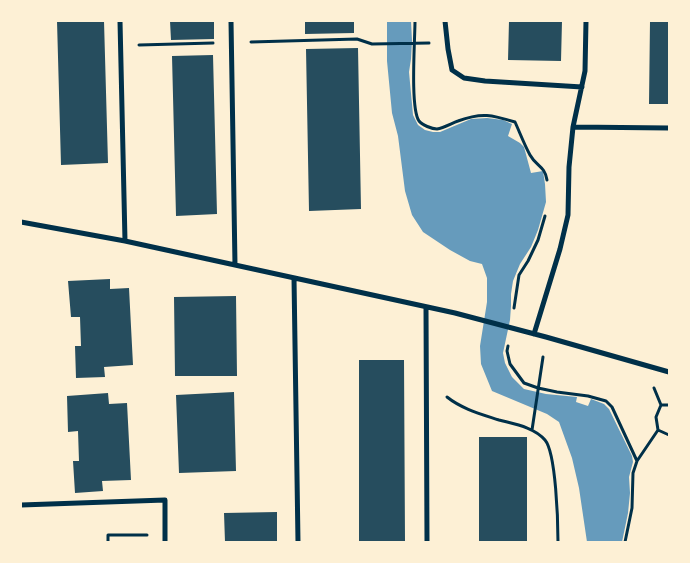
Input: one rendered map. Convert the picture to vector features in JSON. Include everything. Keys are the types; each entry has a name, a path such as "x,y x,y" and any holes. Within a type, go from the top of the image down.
{"street":[{"path":"120,21 125,242"},
{"path":"231,21 235,265"},
{"path":"445,21 452,70 464,78 582,87"},
{"path":"534,334 560,249 568,215 572,127 585,71 586,21"},
{"path":"572,127 669,128"},
{"path":"21,222 235,265 426,307 546,337 669,372"},
{"path":"294,278 298,542"},
{"path":"426,307 428,542"},
{"path":"21,505 165,500 165,542"}],"path":[{"path":"415,21 414,84 416,110 420,122 436,129 470,117 490,115 515,122 530,156 542,167 548,183"},
{"path":"120,46 357,38 372,44 447,43"},
{"path":"547,210 538,240 519,275 507,352 510,364 524,383 538,388 588,396 606,401 612,407 637,461"},
{"path":"532,430 546,337"},
{"path":"427,381 450,400 469,410 532,430 546,440 553,464 558,542"},
{"path":"625,542 632,508 633,473 637,461 658,430 656,417 661,405 669,405"},
{"path":"658,430 669,435"},
{"path":"108,542 108,535 165,534"}],"water":[{"path":"387,21 411,21 412,41 409,72 413,115 418,125 425,130 440,132 471,119 503,120 512,124 508,136 524,147 531,173 543,171 546,202 531,247 520,264 513,281 510,320 503,353 505,363 512,377 524,389 546,394 577,397 576,402 588,406 591,399 604,404 609,409 632,456 633,462 629,477 628,513 622,542 587,542 579,488 572,458 559,422 547,414 492,391 481,364 480,346 487,302 487,278 482,264 470,261 423,232 412,215 405,191 398,136 392,113 387,61"}],"building":[{"path":"57,21 104,21 108,163 61,165"},
{"path":"170,21 214,21 214,39 171,40"},
{"path":"305,21 354,21 354,33 305,34"},
{"path":"509,21 562,21 561,61 508,60"},
{"path":"650,21 669,21 669,104 649,104"},
{"path":"358,48 361,209 309,211 306,49"},
{"path":"213,55 217,214 176,216 172,56"},
{"path":"110,279 110,289 129,288 133,365 104,367 105,377 76,378 75,346 81,346 80,317 71,317 68,281"},
{"path":"236,296 237,376 175,376 174,297"},
{"path":"359,360 404,360 405,542 359,542"},
{"path":"234,392 236,471 179,473 176,395"},
{"path":"108,393 109,404 127,403 131,480 102,481 103,491 75,493 73,461 79,461 78,431 68,432 67,396"},
{"path":"479,437 527,437 527,542 479,542"},
{"path":"277,512 277,542 225,542 224,513"}]}
